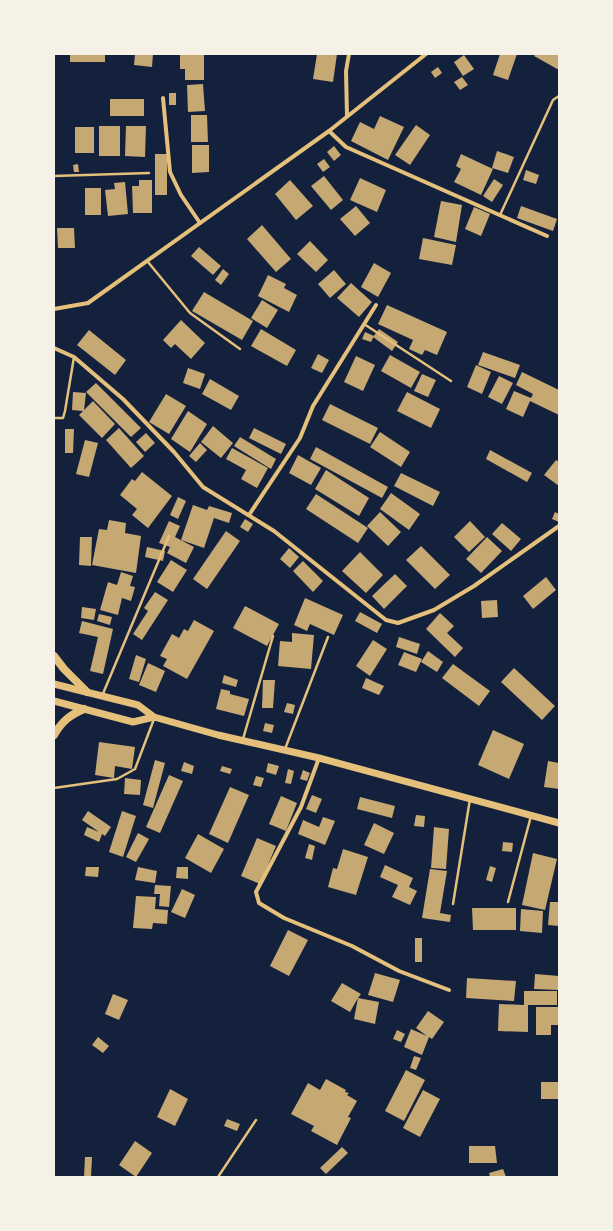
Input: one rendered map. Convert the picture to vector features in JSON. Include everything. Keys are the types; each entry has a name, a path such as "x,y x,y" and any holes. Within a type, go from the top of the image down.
{"main road":[{"path":"54,656 64,669 87,692"},
{"path":"54,684 138,705 154,718 243,741 319,758 559,822"},
{"path":"54,701 133,722 154,718"},
{"path":"54,735 60,724 72,714 84,709"}],"street":[{"path":"347,116 346,71 349,54"},
{"path":"54,309 88,303 148,262 329,131 426,54"},
{"path":"163,98 170,172 181,195 200,223"},
{"path":"329,131 346,147 546,236"},
{"path":"248,515 300,438 313,406 376,305"},
{"path":"54,348 74,357 123,399 174,452 203,487 274,531 386,620 398,623 434,610 518,556 559,526"},
{"path":"319,758 301,807 256,892 259,903 284,918 352,946 399,971 449,990"}],"lane":[{"path":"500,215 553,100 559,96"},
{"path":"54,176 150,172"},
{"path":"148,262 190,313 240,349"},
{"path":"364,324 451,380"},
{"path":"54,418 63,418 74,357"},
{"path":"102,696 169,536"},
{"path":"243,741 273,636"},
{"path":"284,750 328,637"},
{"path":"54,788 117,779 128,774 134,769 154,718"},
{"path":"453,904 470,799"},
{"path":"508,902 531,815"},
{"path":"218,1177 256,1120"}],"building":[{"path":"70,54 105,54 105,62 70,62"},
{"path":"135,54 153,54 152,67 134,65"},
{"path":"317,54 337,54 333,82 313,79"},
{"path":"500,54 517,54 508,80 493,75"},
{"path":"536,54 559,54 559,70 534,56"},
{"path":"180,55 204,55 204,80 185,80 185,69 180,69"},
{"path":"464,55 474,69 463,76 454,62"},
{"path":"438,67 442,73 435,78 431,72"},
{"path":"462,77 468,85 460,90 454,82"},
{"path":"203,84 205,111 188,112 187,85"},
{"path":"169,93 176,93 176,105 169,105"},
{"path":"110,99 144,99 144,116 110,116"},
{"path":"191,115 207,115 208,142 191,142"},
{"path":"380,116 404,127 388,160 351,141 360,122 374,129"},
{"path":"416,125 430,135 410,165 395,155"},
{"path":"99,126 120,126 120,156 99,156"},
{"path":"126,126 146,126 145,157 125,156"},
{"path":"75,127 94,127 94,153 75,153"},
{"path":"192,145 209,145 209,172 192,173"},
{"path":"334,146 341,155 334,161 327,152"},
{"path":"497,151 514,157 508,173 492,168"},
{"path":"155,154 167,154 167,195 155,195"},
{"path":"461,154 493,169 481,195 454,182 461,169 456,166"},
{"path":"324,159 330,167 323,172 317,164"},
{"path":"78,164 79,172 74,172 73,165"},
{"path":"526,170 539,175 536,184 523,180"},
{"path":"324,176 343,200 331,210 311,186"},
{"path":"360,178 386,190 377,212 350,200"},
{"path":"494,179 503,185 492,202 483,196"},
{"path":"139,180 152,180 152,213 133,213 132,186 139,186"},
{"path":"290,180 313,206 296,220 275,194"},
{"path":"125,182 128,214 108,216 105,190 115,189 114,183"},
{"path":"85,188 101,188 101,215 85,215"},
{"path":"441,201 462,205 456,242 434,237"},
{"path":"356,206 370,223 355,236 340,219"},
{"path":"521,206 557,219 553,231 517,218"},
{"path":"474,207 490,214 481,236 465,229"},
{"path":"262,225 291,259 276,272 247,239"},
{"path":"57,228 74,228 75,248 58,248"},
{"path":"423,238 456,245 452,265 419,259"},
{"path":"310,241 328,260 316,272 297,254"},
{"path":"199,247 221,266 213,275 191,256"},
{"path":"374,263 391,273 378,297 361,287"},
{"path":"223,269 229,274 221,285 215,280"},
{"path":"334,270 346,284 330,298 318,284"},
{"path":"268,275 286,284 284,288 297,295 289,312 258,296"},
{"path":"351,283 372,302 359,317 337,298"},
{"path":"204,292 253,321 242,340 192,311"},
{"path":"262,300 278,310 267,328 251,318"},
{"path":"387,305 447,332 437,355 425,350 422,355 409,349 413,340 378,324"},
{"path":"181,320 205,343 191,359 175,344 171,348 163,340"},
{"path":"261,329 296,350 287,366 251,346"},
{"path":"379,329 398,342 392,351 373,337"},
{"path":"89,330 126,360 115,375 77,345"},
{"path":"365,332 374,336 371,342 362,339"},
{"path":"483,352 520,365 515,378 478,365"},
{"path":"318,354 329,360 322,373 311,368"},
{"path":"390,355 420,372 411,388 381,371"},
{"path":"356,356 375,365 363,391 344,382"},
{"path":"476,365 491,372 482,394 467,387"},
{"path":"188,368 205,374 200,389 183,383"},
{"path":"522,372 559,390 559,415 530,401 523,417 506,409 514,391 531,398 533,394 516,385"},
{"path":"422,374 436,380 428,397 414,391"},
{"path":"499,376 513,383 502,404 488,397"},
{"path":"210,379 239,396 231,410 202,394"},
{"path":"96,383 141,428 131,437 86,392"},
{"path":"73,392 86,393 84,410 93,401 115,424 102,438 79,415 83,411 72,410"},
{"path":"407,392 440,409 431,428 397,411"},
{"path":"166,394 186,406 169,434 149,422"},
{"path":"330,404 378,428 370,444 322,420"},
{"path":"188,411 207,424 190,452 171,439"},
{"path":"213,426 233,443 221,458 201,442"},
{"path":"119,428 144,456 131,468 106,440"},
{"path":"254,428 286,444 281,454 249,438"},
{"path":"65,429 74,429 73,453 65,453"},
{"path":"380,432 410,452 401,467 370,447"},
{"path":"146,433 155,443 145,452 136,442"},
{"path":"240,437 276,459 271,469 234,446"},
{"path":"85,440 98,443 89,477 76,474"},
{"path":"200,443 207,450 196,462 189,456"},
{"path":"316,447 388,487 382,498 310,459"},
{"path":"232,448 268,468 257,488 241,479 246,470 226,459"},
{"path":"490,450 532,473 527,482 486,459"},
{"path":"298,455 321,468 311,485 289,473"},
{"path":"556,460 559,462 559,486 544,475"},
{"path":"326,470 369,498 359,516 315,489"},
{"path":"142,472 172,496 148,528 132,515 137,509 120,495 132,479 135,481"},
{"path":"401,473 440,492 433,506 394,486"},
{"path":"391,493 420,514 409,530 380,509"},
{"path":"316,494 368,528 358,543 306,509"},
{"path":"178,497 186,501 178,519 170,515"},
{"path":"193,505 207,510 209,506 232,513 229,523 214,518 204,548 181,540"},
{"path":"380,512 401,532 388,546 367,526"},
{"path":"555,512 559,514 559,522 552,519"},
{"path":"245,519 253,524 248,532 240,527"},
{"path":"109,520 126,523 125,533 141,536 136,573 92,565 99,529 107,530"},
{"path":"169,521 180,526 175,537 194,547 186,563 167,553 170,547 159,543"},
{"path":"470,521 485,537 469,552 454,537"},
{"path":"502,523 521,539 511,551 492,534"},
{"path":"226,531 240,541 207,589 193,579"},
{"path":"80,537 92,537 91,566 79,565"},
{"path":"487,537 502,551 481,573 466,559"},
{"path":"421,546 450,575 435,589 406,560"},
{"path":"147,547 165,551 163,561 145,557"},
{"path":"289,548 299,557 290,568 280,559"},
{"path":"360,552 383,575 366,593 342,571"},
{"path":"171,560 187,570 173,592 157,582"},
{"path":"303,561 323,581 313,592 293,571"},
{"path":"121,572 133,576 130,586 135,587 131,601 122,598 118,615 100,610 108,582 117,585"},
{"path":"395,574 407,586 384,609 372,596"},
{"path":"546,577 556,590 533,609 523,596"},
{"path":"155,592 168,600 142,640 133,634 148,611 144,608"},
{"path":"305,598 343,615 334,635 310,624 307,631 294,625"},
{"path":"497,600 498,617 482,618 481,601"},
{"path":"245,606 279,624 267,646 233,628"},
{"path":"82,607 96,609 94,620 81,618"},
{"path":"360,612 382,624 377,633 355,621"},
{"path":"440,613 454,626 447,633 463,648 455,657 426,629"},
{"path":"99,614 112,617 110,625 97,621"},
{"path":"194,620 214,631 187,679 163,666 167,659 160,656 172,634 179,638 184,629 188,631"},
{"path":"82,621 113,629 103,674 90,671 98,637 79,633"},
{"path":"292,633 314,635 311,669 278,666 280,641 292,642"},
{"path":"399,637 420,644 417,654 396,647"},
{"path":"373,640 387,649 370,676 356,666"},
{"path":"428,651 443,662 437,672 421,662"},
{"path":"404,652 422,659 416,672 398,665"},
{"path":"136,655 146,659 139,682 129,679"},
{"path":"148,663 165,671 156,692 139,685"},
{"path":"453,664 490,691 479,706 442,678"},
{"path":"514,668 555,706 542,720 501,682"},
{"path":"224,675 238,680 236,687 222,683"},
{"path":"366,678 384,686 379,695 362,688"},
{"path":"263,680 275,680 273,708 262,708"},
{"path":"221,689 230,691 230,694 249,699 244,716 216,709"},
{"path":"287,703 295,705 293,714 284,712"},
{"path":"265,723 274,725 272,733 263,731"},
{"path":"493,730 524,744 509,779 478,765"},
{"path":"99,742 135,747 132,769 115,766 114,778 95,775"},
{"path":"155,760 165,763 153,808 143,805"},
{"path":"548,761 559,763 559,789 544,787"},
{"path":"184,762 194,766 192,774 181,771"},
{"path":"268,763 279,766 276,775 266,772"},
{"path":"222,766 232,769 230,774 220,771"},
{"path":"288,769 294,771 291,784 285,783"},
{"path":"303,770 310,773 307,781 300,779"},
{"path":"169,775 183,781 160,833 146,827"},
{"path":"256,776 264,778 261,787 253,785"},
{"path":"125,778 141,780 140,795 124,794"},
{"path":"230,787 249,795 228,843 209,834"},
{"path":"312,795 322,799 316,813 306,809"},
{"path":"281,796 297,803 286,831 269,824"},
{"path":"360,797 395,806 392,818 357,809"},
{"path":"88,811 111,827 105,836 102,834 99,842 84,835 87,827 99,832 82,820"},
{"path":"122,811 136,816 123,857 109,852"},
{"path":"416,815 425,816 424,827 414,826"},
{"path":"323,817 335,821 325,845 298,834 303,820 319,827"},
{"path":"374,823 394,833 384,854 364,845"},
{"path":"434,827 449,829 446,869 431,868"},
{"path":"138,833 149,839 136,862 126,857"},
{"path":"198,834 224,849 211,873 185,858"},
{"path":"257,838 276,846 260,884 241,876"},
{"path":"503,842 513,843 512,852 502,851"},
{"path":"309,844 315,846 312,860 305,858"},
{"path":"343,849 368,857 356,895 328,887 333,868 337,869"},
{"path":"533,853 557,859 545,910 522,905"},
{"path":"385,865 413,878 409,887 417,891 410,905 392,897 398,885 380,877"},
{"path":"490,866 496,868 492,882 486,880"},
{"path":"86,867 99,867 98,877 85,876"},
{"path":"138,867 157,871 155,883 135,880"},
{"path":"177,867 188,867 188,879 176,878"},
{"path":"430,869 447,871 440,913 451,915 450,922 422,918"},
{"path":"155,885 171,886 169,907 159,906 160,894 154,894"},
{"path":"182,889 195,895 185,918 171,912"},
{"path":"136,896 156,897 155,909 168,910 167,924 153,923 152,929 133,928"},
{"path":"550,902 559,902 559,926 548,925"},
{"path":"472,908 516,908 516,930 473,930"},
{"path":"521,909 543,911 542,933 520,931"},
{"path":"288,930 308,940 289,976 270,966"},
{"path":"415,938 422,938 422,962 415,962"},
{"path":"375,973 400,980 393,1002 368,995"},
{"path":"535,974 559,976 559,990 534,989"},
{"path":"467,978 516,981 514,1001 466,998"},
{"path":"342,983 361,994 350,1012 331,1001"},
{"path":"524,991 557,991 557,1005 528,1005 528,1032 498,1031 499,1004 524,1005"},
{"path":"113,994 128,1000 119,1020 105,1014"},
{"path":"358,998 379,1002 375,1024 354,1019"},
{"path":"536,1007 559,1007 559,1025 551,1025 551,1035 536,1035"},
{"path":"428,1011 444,1022 432,1039 429,1037 422,1055 404,1047 411,1029 427,1036 416,1028"},
{"path":"397,1030 405,1034 401,1042 393,1039"},
{"path":"98,1037 109,1046 103,1053 92,1045"},
{"path":"414,1056 421,1058 416,1070 410,1068"},
{"path":"406,1070 425,1080 404,1121 385,1111"},
{"path":"326,1079 346,1090 345,1092 349,1093 347,1095 357,1101 348,1117 351,1118 337,1145 311,1131 314,1126 291,1114 308,1083 320,1090"},
{"path":"541,1082 559,1082 559,1099 541,1099"},
{"path":"170,1089 188,1099 175,1126 157,1117"},
{"path":"423,1090 440,1099 420,1137 403,1128"},
{"path":"227,1119 240,1124 237,1131 224,1126"},
{"path":"135,1141 152,1153 136,1177 119,1165"},
{"path":"469,1146 495,1146 497,1163 469,1163"},
{"path":"342,1147 348,1153 326,1174 320,1168"},
{"path":"85,1157 92,1157 91,1177 84,1177"},
{"path":"503,1169 506,1177 490,1177 489,1173"}]}
